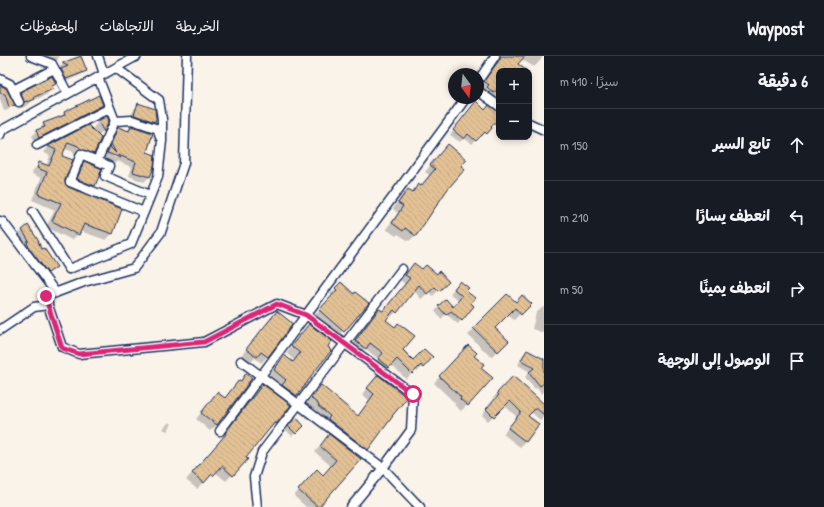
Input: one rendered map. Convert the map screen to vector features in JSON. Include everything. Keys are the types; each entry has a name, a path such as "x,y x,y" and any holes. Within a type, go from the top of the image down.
{"street":[{"path":"31,56 52,64 68,94"},
{"path":"97,161 115,121 101,75 98,56"},
{"path":"1,131 137,56"},
{"path":"187,56 184,163 161,232 134,268 84,282 46,296 62,348 79,354 204,342 277,304 306,315 413,394 411,430 383,468 351,507"},
{"path":"484,72 495,56"},
{"path":"33,212 69,269 131,244 158,177 162,141 162,118 159,100 116,68"},
{"path":"13,90 54,69"},
{"path":"0,80 10,84 19,102"},
{"path":"484,96 496,104"},
{"path":"220,431 462,104"},
{"path":"38,145 110,108"},
{"path":"115,121 132,120 158,129 162,141"},
{"path":"532,124 544,130"},
{"path":"144,212 70,182 81,154 109,166 105,176 150,195"},
{"path":"0,221 3,222 56,293"},
{"path":"257,507 254,477 262,452 402,269"},
{"path":"0,330 34,307 48,305"},
{"path":"241,361 383,468 420,507"}],"building":[{"path":"81,56 87,71 66,79 61,69 68,66 62,63"},
{"path":"500,56 525,56 518,64 523,68 496,68 496,91 494,93 487,87 489,85 484,81 500,59"},
{"path":"52,76 56,84 52,86 53,89 34,97 35,99 24,102 20,92"},
{"path":"0,85 6,88 15,105 9,107 5,94 0,93"},
{"path":"99,95 103,105 39,138 36,130 45,127 43,123 65,115 64,112"},
{"path":"138,103 155,109 155,122 134,115"},
{"path":"474,104 479,104 485,110 489,105 496,110 496,121 491,127 492,128 487,134 485,132 476,141 468,134 464,139 453,130"},
{"path":"107,116 109,121 104,132 98,121"},
{"path":"88,125 101,138 94,154 68,142 62,156 73,160 65,183 68,187 122,209 113,234 84,224 79,235 52,221 61,203 38,194 47,172 37,168 39,162 49,166 56,150 48,146"},
{"path":"131,126 153,133 147,152 155,155 154,167 150,177 133,172 136,162 118,155 121,158 107,153 110,147 116,153 111,144 118,127 129,131"},
{"path":"448,144 467,160 461,166 465,169 447,190 416,236 405,228 403,231 392,223 403,206 398,203 408,189 413,192 418,184 421,186 435,169 430,165"},
{"path":"84,161 102,169 95,186 77,179"},
{"path":"28,225 38,240 41,249 44,248 57,267 48,273 29,248 27,242 29,241 22,230"},
{"path":"414,263 422,269 426,265 437,274 439,271 449,282 439,291 435,287 427,294 419,285 397,313 394,310 386,320 395,327 398,323 415,336 403,350 413,360 424,349 433,357 423,368 421,365 412,374 397,359 389,368 378,359 383,353 370,343 366,349 355,341 379,309 383,311 410,278 405,275"},
{"path":"460,281 469,288 466,291 475,298 471,303 474,306 462,321 451,311 446,315 438,306 446,299 453,307 462,296 454,289"},
{"path":"341,282 354,294 355,292 369,303 344,332 319,310 337,290 335,288"},
{"path":"507,294 516,302 522,295 532,304 521,315 515,308 495,328 509,341 498,352 473,328"},
{"path":"277,311 293,324 268,357 261,352 257,357 246,349"},
{"path":"309,324 332,341 328,346 331,351 297,396 282,385 286,380 274,370 284,355 293,362 300,353 291,346"},
{"path":"468,345 477,353 474,356 484,364 481,368 493,378 468,406 460,399 461,397 439,376"},
{"path":"527,350 544,359 544,383 540,386 529,372 534,368 521,360"},
{"path":"246,373 252,378 217,425 201,413 217,392 225,398 239,380 241,381"},
{"path":"378,375 407,398 392,416 368,450 328,419 330,416 311,398 321,385 358,416 374,394 367,388"},
{"path":"513,376 544,404 544,415 536,408 528,416 539,424 526,442 508,428 521,412 510,401 494,417 486,409 499,395 497,393"},
{"path":"263,384 291,405 276,424 275,422 246,458 248,459 233,476 222,466 204,483 192,473 226,434 225,433"},
{"path":"296,417 304,426 296,434 288,426"},
{"path":"329,434 361,459 318,507 298,490 317,469 323,475 336,460 320,446"}],"route":[{"path":"46,296 62,348 79,354 204,342 277,304 306,315 413,394"}]}
